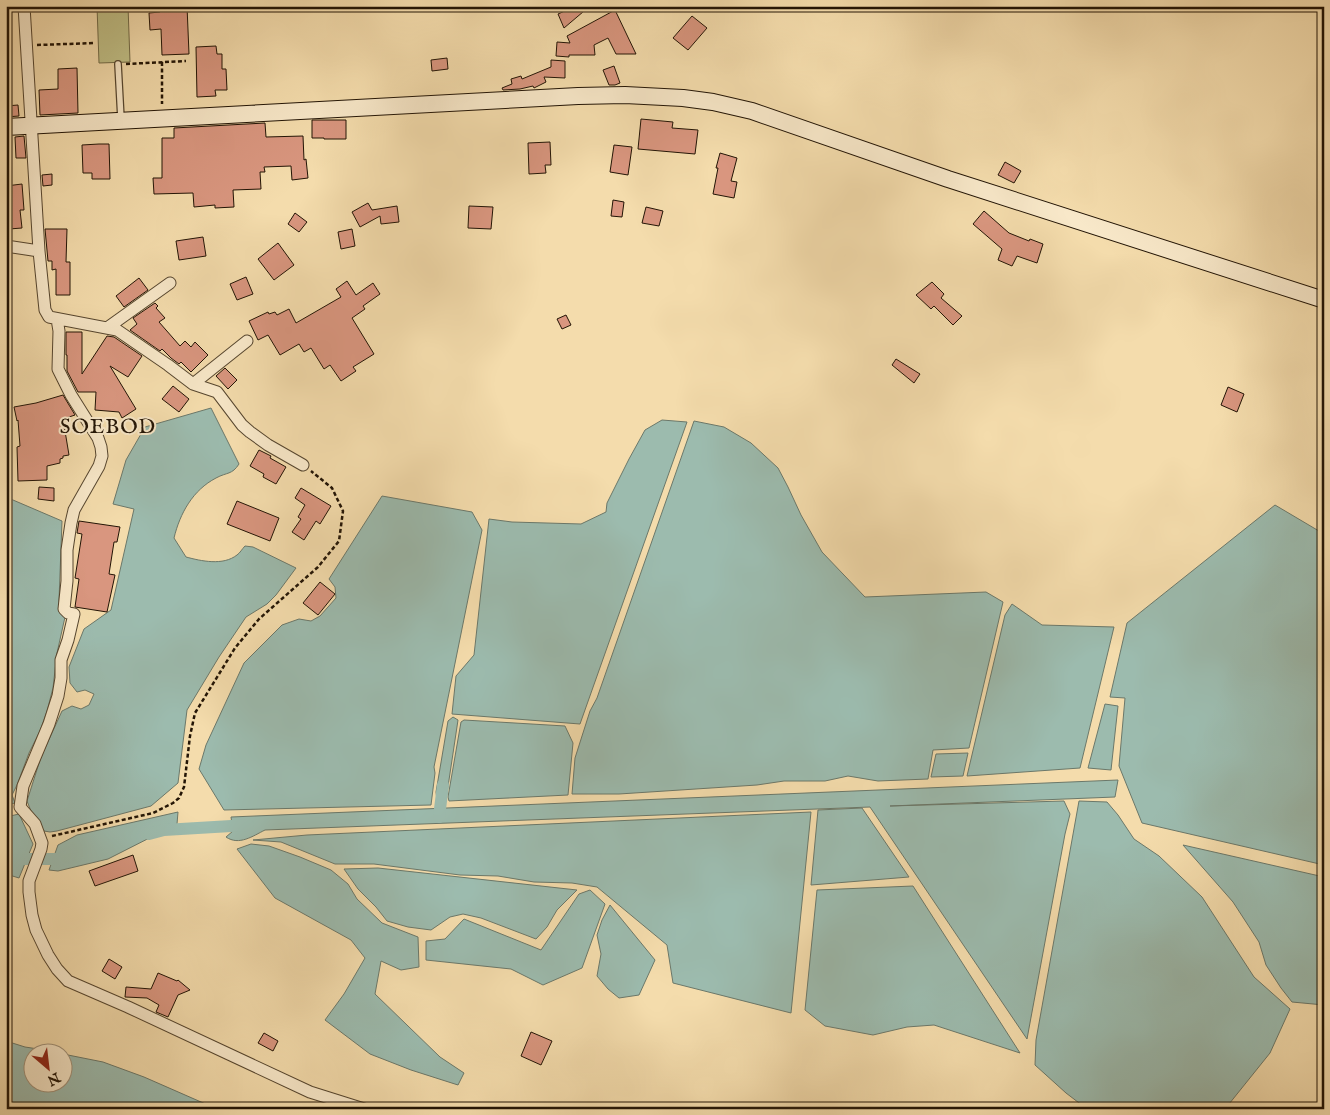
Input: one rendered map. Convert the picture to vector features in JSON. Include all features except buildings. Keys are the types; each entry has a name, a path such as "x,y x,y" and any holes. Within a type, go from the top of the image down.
{"street":[{"path":"24,6 38,251 45,310 49,317 117,330 193,384 217,392 242,425 250,432 268,445 303,465"},
{"path":"6,127 542,97 625,95 683,98 713,102 752,111 948,179 1324,300"},
{"path":"6,246 38,251"},
{"path":"106,328 170,283"},
{"path":"56,319 59,332 58,369 71,395 98,438 102,447 102,456 99,466 81,495 72,516 67,550 67,581 64,609 68,613 74,614 61,660 58,696 20,797 20,807 35,824 42,841 41,849 29,881 32,915 36,930 57,969 68,981 310,1092 364,1109"},
{"path":"193,384 247,341"}],"lane":[{"path":"118,64 121,122"}],"path":[{"path":"26,45 95,43"},
{"path":"118,64 186,61"},
{"path":"162,62 162,105"},
{"path":"42,841 153,813 179,798 184,787 190,736 195,713 235,648 259,618 318,567 338,541 344,511 332,488 303,465"}],"shaded area":[{"path":"97,6 128,6 130,62 99,63"},
{"path":"211,408 239,464 232,472 208,483 194,496 184,511 174,538 186,557 192,559 212,562 225,561 237,555 245,546 253,547 296,568 267,604 246,617 187,710 178,783 151,806 57,831 44,831 27,801 41,757 62,711 72,706 81,709 89,705 94,694 85,690 77,692 70,683 69,667 84,629 111,610 134,509 113,504 126,460 145,427"},
{"path":"662,420 687,422 580,724 452,714 456,676 474,655 489,519 512,522 581,524 606,512 607,503 645,430"},
{"path":"694,421 724,427 751,443 778,468 822,552 865,597 986,592 1003,602 969,748 933,750 928,779 878,781 848,776 825,781 784,781 757,785 619,794 572,794 575,758 590,711 597,698"},
{"path":"382,496 472,512 482,530 434,767 431,805 224,810 199,769 206,745 244,663 282,625 299,619 311,621 320,616 336,598 335,587 329,579"},
{"path":"6,497 62,521 59,600 60,608 65,617 57,653 53,688 47,711 12,795 15,803 6,805"},
{"path":"1275,505 1324,534 1324,865 1142,823 1119,766 1125,698 1110,697 1127,623"},
{"path":"1012,604 1042,625 1114,627 1080,768 967,776 1005,615"},
{"path":"1105,704 1118,706 1111,770 1088,768"},
{"path":"453,717 458,720 446,800 443,802 437,800 436,792 448,721"},
{"path":"464,720 565,726 573,743 568,795 449,801 448,797 461,722"},
{"path":"968,753 963,776 931,777 936,754"},
{"path":"1118,780 1115,797 890,806 1064,801 1070,814 1027,1039 870,807 265,830 251,837 236,841 226,837 233,831 231,817"},
{"path":"1079,801 1107,802 1134,839 1159,856 1202,897 1254,977 1290,1009 1270,1053 1225,1109 1087,1109 1035,1065 1036,1040"},
{"path":"862,808 909,877 811,885 818,810"},
{"path":"178,812 177,824 108,859 58,871 49,870 58,845 77,835"},
{"path":"811,812 791,1013 673,983 667,945 597,887 572,883 534,882 498,876 460,875 374,864 335,864 281,842 253,840 307,835"},
{"path":"19,814 33,844 19,878 6,874 6,817"},
{"path":"251,844 269,846 331,870 348,884 357,899 382,923 418,937 419,967 401,970 381,961 375,994 440,1057 464,1073 458,1085 370,1054 325,1020 344,994 365,958 351,940 275,898 237,849"},
{"path":"1183,845 1324,877 1324,1005 1292,1002 1266,965 1259,942 1233,902"},
{"path":"378,868 577,890 557,910 547,927 536,939 481,918 463,914 450,917 431,930 408,927 387,921 358,889 344,869"},
{"path":"913,886 1020,1053 934,1025 907,1027 873,1035 825,1026 805,1010 817,890"},
{"path":"590,890 605,904 582,968 543,985 511,969 426,960 426,941 445,939 464,919 541,950 579,894"},
{"path":"610,905 655,960 639,995 619,998 597,976 601,954 597,935"},
{"path":"6,1041 22,1046 22,1092 72,1092 72,1056 103,1062 144,1077 217,1109 6,1109"}],"waterway":[{"path":"439,817 443,785"},
{"path":"149,834 164,830 248,825"},
{"path":"6,859 60,859 69,856"}],"district":[{"name":"SOEBOD","path":"108,426"}]}
